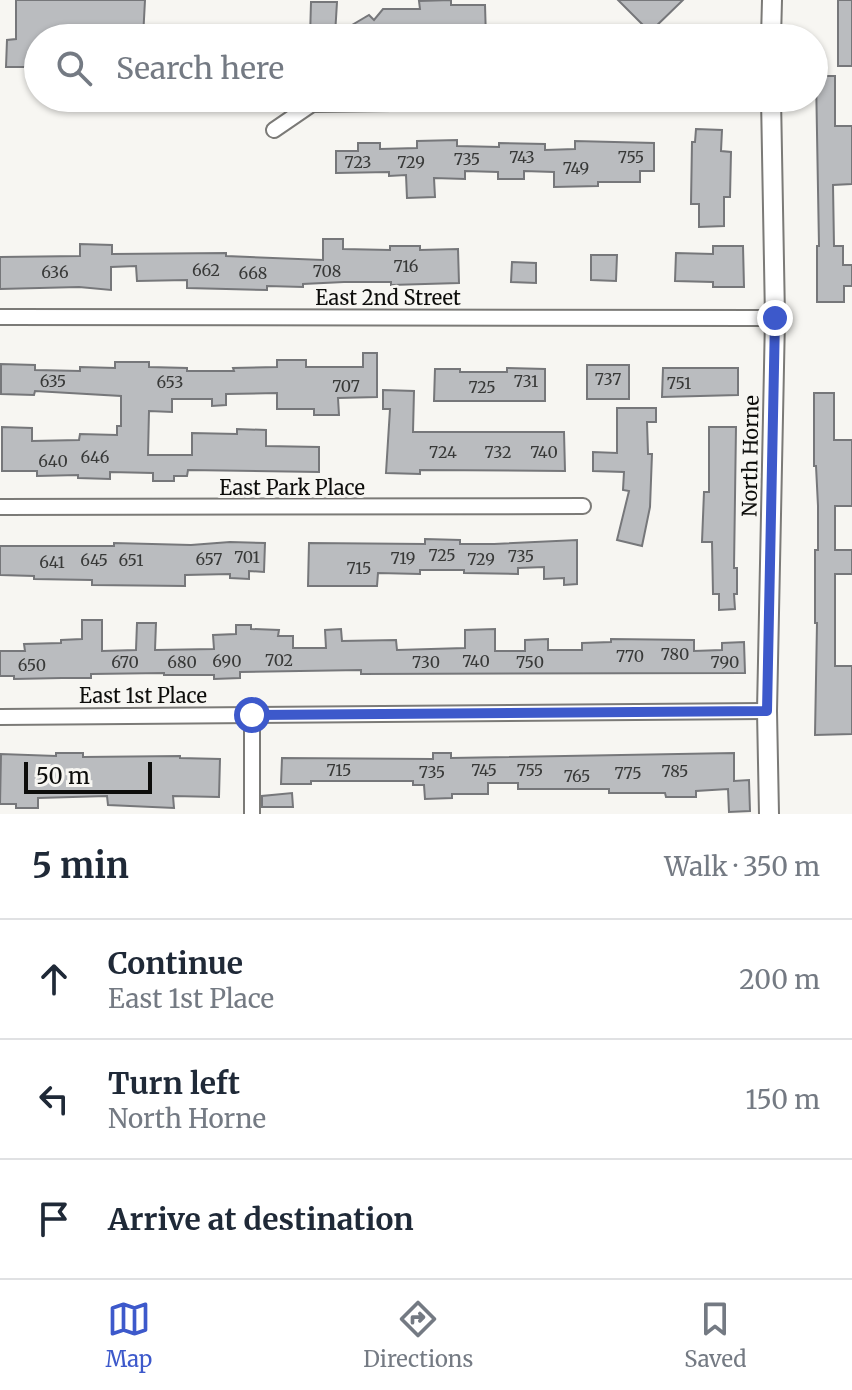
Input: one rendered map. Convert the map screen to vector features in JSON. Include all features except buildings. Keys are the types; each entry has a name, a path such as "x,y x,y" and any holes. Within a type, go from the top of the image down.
{"street":[{"path":"771,24 772,0"},
{"path":"274,130 300,112"},
{"name":"North Horne","path":"769,814 767,711 775,318 771,112"},
{"name":"East 2nd Street","path":"0,317 775,318"},
{"name":"East Park Place","path":"0,507 583,506"},
{"name":"East 1st Place","path":"0,717 767,711"},
{"path":"252,715 252,814"}],"route":[{"path":"252,715 767,711 775,318"}]}
